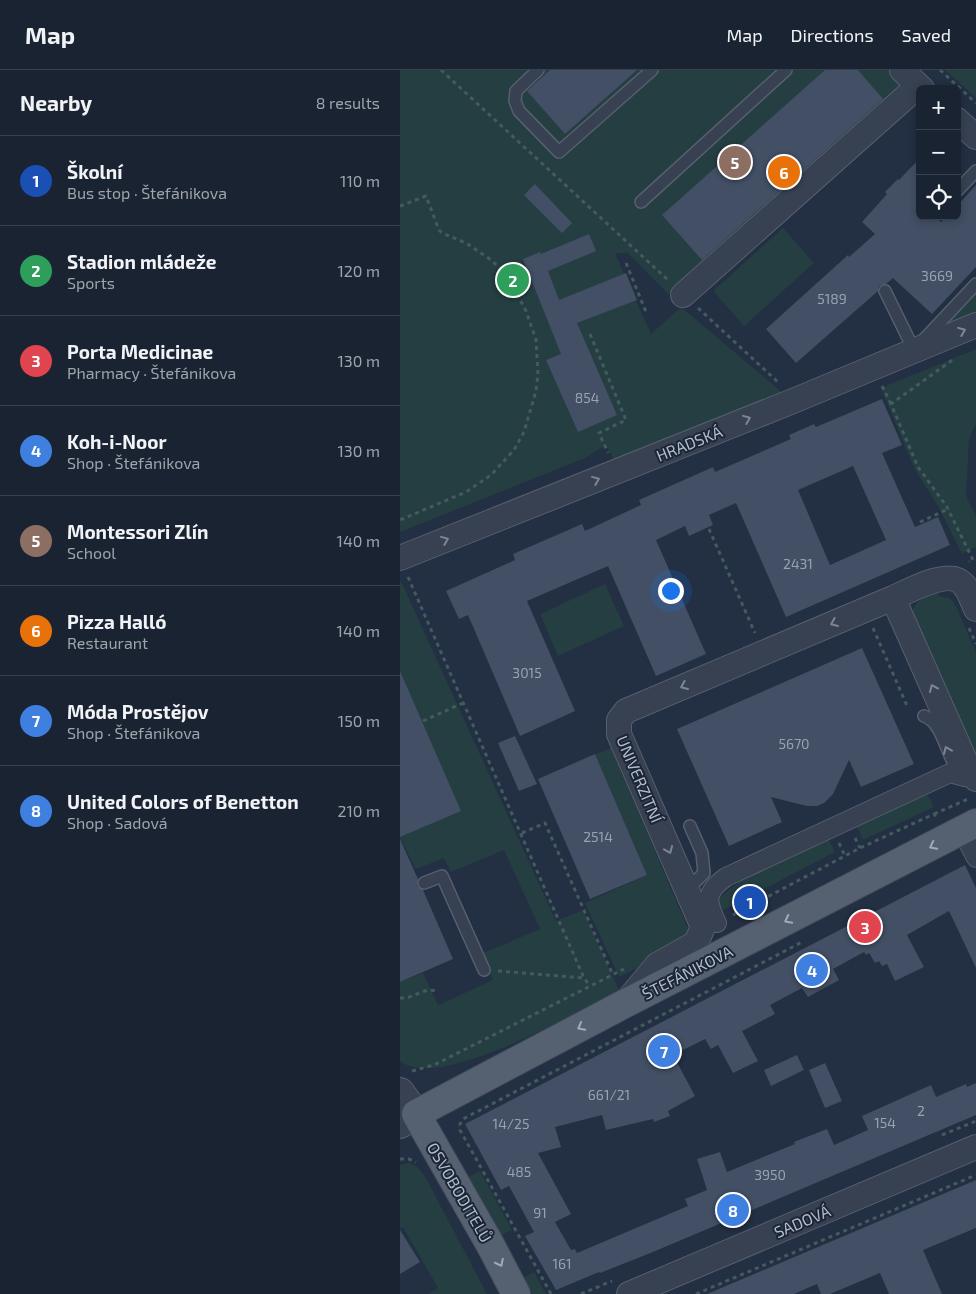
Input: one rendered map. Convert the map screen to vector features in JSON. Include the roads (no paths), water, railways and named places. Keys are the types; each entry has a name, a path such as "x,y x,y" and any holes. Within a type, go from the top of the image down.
{"main road":[{"name":"ŠTEFÁNIKOVA","path":"408,1119 961,824"},
{"name":"OSVOBODITELŮ","path":"408,1119 491,1246 516,1294"}],"street":[{"path":"683,295 914,81"},
{"path":"961,124 976,137"},
{"name":"HRADSKÁ","path":"403,566 616,472 976,325"},
{"name":"UNIVERZITNÍ","path":"624,1004 657,965 696,943 703,927 619,734 618,727 622,715 626,711 941,578 959,580 965,585 976,609"},
{"path":"717,923 709,905 709,896 716,885 726,877 950,773 972,778 893,598"},
{"path":"961,824 976,858"},
{"name":"OSVOBODITELŮ","path":"402,1081 408,1119"},
{"name":"SADOVÁ","path":"629,1294 976,1147"}],"lane":[{"path":"538,70 516,90 515,101 519,111 559,152 652,70"},
{"path":"641,202 786,70"},
{"path":"961,187 976,171"},
{"path":"885,291 914,350 976,284"},
{"path":"924,716 934,721 956,770 972,778"},
{"path":"687,890 704,873 702,854 690,826"},
{"path":"424,883 442,876 484,970"}],"place":[{"name":"Montessori Zlín","path":"735,162"},
{"name":"Pizza Halló","path":"784,172"},
{"name":"Stadion mládeže","path":"513,280"},
{"name":"Školní","path":"750,902"},
{"name":"Porta Medicinae","path":"865,927"},
{"name":"Koh-i-Noor","path":"812,970"},
{"name":"Móda Prostějov","path":"664,1051"},
{"name":"United Colors of Benetton","path":"733,1210"}]}
